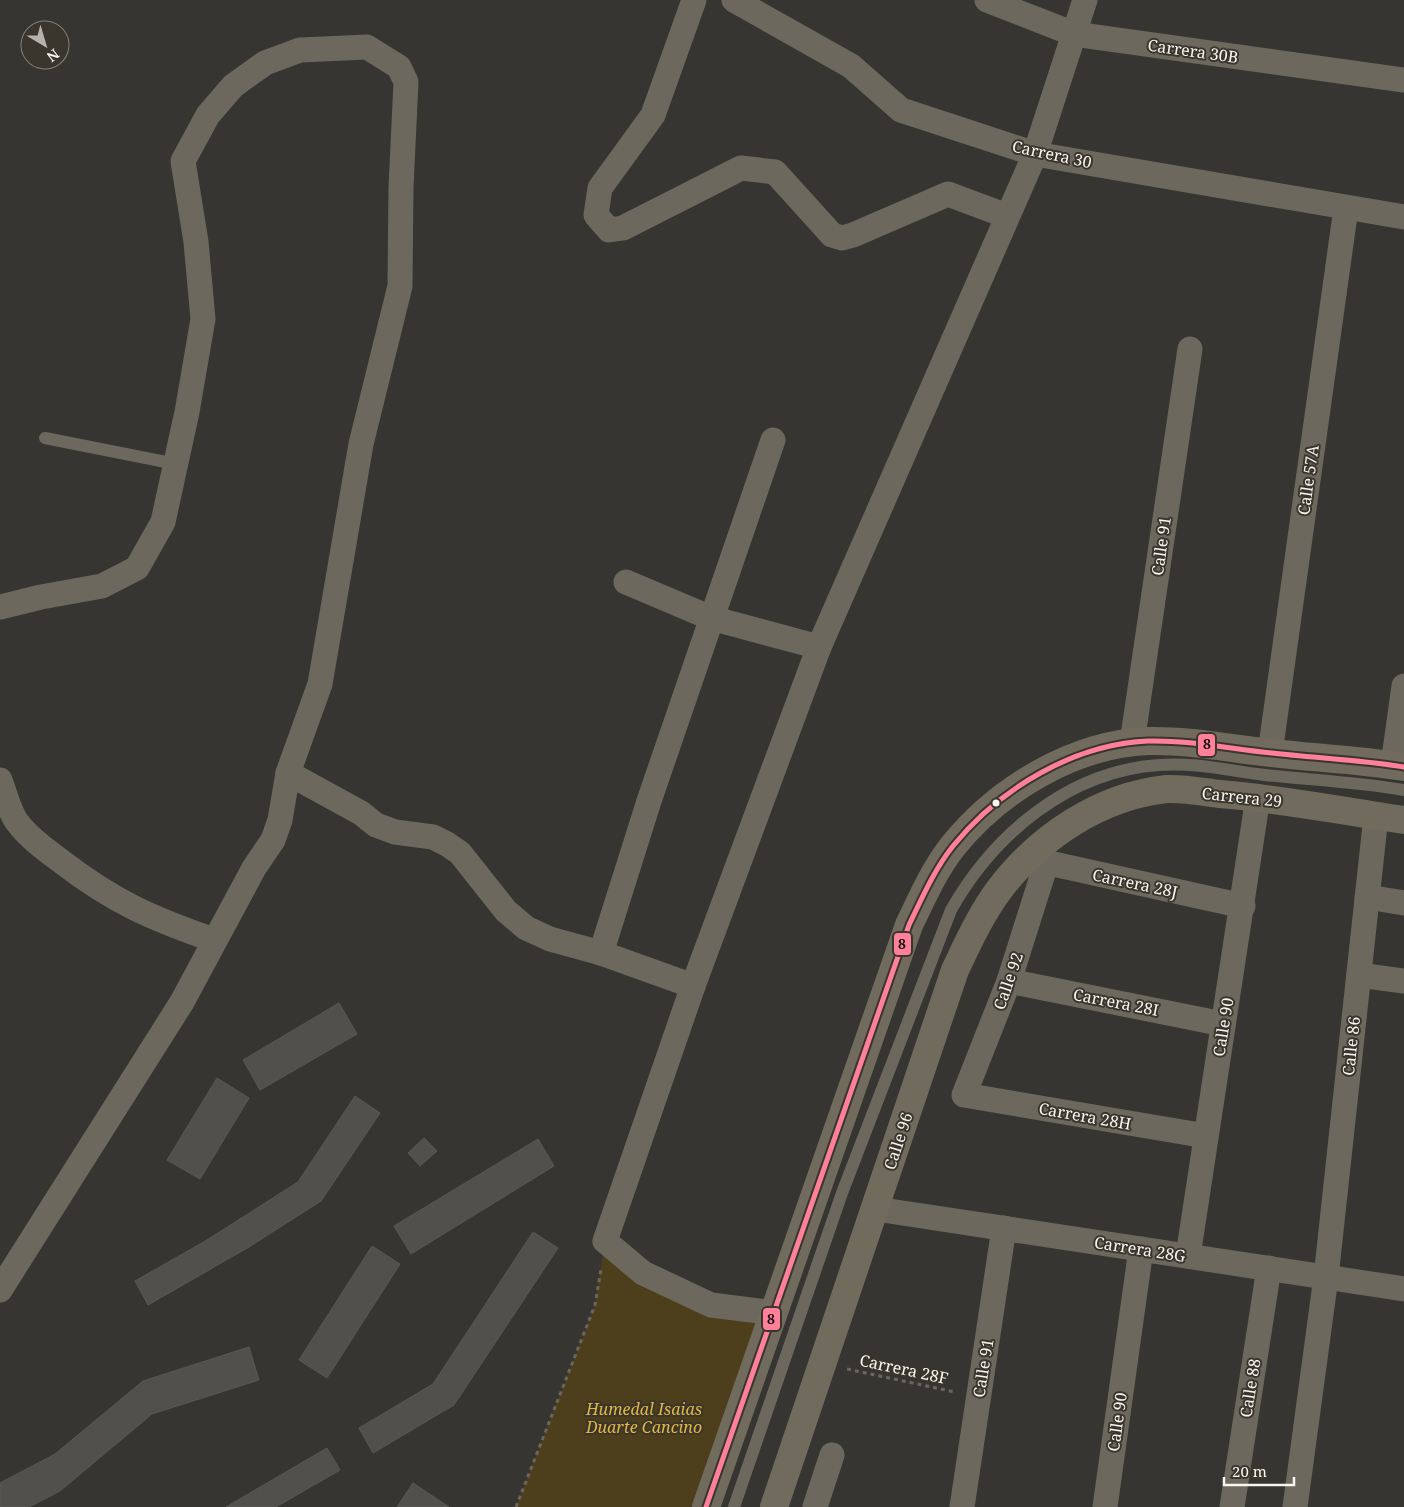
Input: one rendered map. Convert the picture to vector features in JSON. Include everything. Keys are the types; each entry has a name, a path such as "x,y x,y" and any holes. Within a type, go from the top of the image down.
{"street":[{"path":"694,0 652,115 600,188 596,215 609,230 623,228 741,168 775,172 832,235 842,238 948,194 1007,216"},
{"name":"Carrera 30","path":"734,0 851,66 901,110 1035,154 1404,217"},
{"name":"Carrera 30B","path":"987,0 1074,34 1404,80"},
{"path":"774,1313 711,1305 643,1273 605,1241 693,986 819,647 1035,154 1085,0"},
{"path":"0,608 41,597 102,586 136,568 163,522 176,464 203,319 196,242 183,162 208,116 233,86 264,63 300,50 367,47 399,67 406,82 401,187 400,286 361,444 320,684 288,773 280,820 273,840 254,868 182,1002 0,1290"},
{"name":"Calle 57A","path":"1270,753 1346,208"},
{"name":"Calle 91","path":"1132,743 1190,350"},
{"path":"601,953 710,618 773,440"},
{"path":"626,582 710,618 819,647"},
{"path":"706,1507 909,925 928,884 953,846 996,803 1029,780 1074,758 1132,743 1189,742 1270,753 1398,766 1404,686"},
{"path":"288,773 361,813 376,825 395,832 433,837 447,844 460,853 506,911 526,928 550,939 601,953 693,986"},
{"path":"0,780 8,824 91,884 127,906 158,921 214,940"},
{"name":"Carrera 29","path":"1084,815 1130,795 1169,789 1258,797 1404,820"},
{"name":"Calle 90","path":"1188,1256 1243,906 1258,797"},
{"name":"Calle 96","path":"774,1507 824,1365 955,970 998,891 1037,861 1050,838 1084,815"},
{"name":"Calle 86","path":"1295,1507 1326,1277 1376,816"},
{"name":"Carrera 28J","path":"1037,861 1243,906"},
{"name":"Calle 92","path":"964,1095 1009,981 1037,861"},
{"path":"1367,897 1404,903"},
{"path":"1359,975 1404,981"},
{"name":"Carrera 28I","path":"1009,981 1223,1024"},
{"name":"Carrera 28H","path":"964,1095 1206,1136"},
{"name":"Carrera 28G","path":"876,1209 1404,1289"},
{"name":"Calle 91","path":"962,1507 1004,1228"},
{"name":"Calle 90","path":"1105,1507 1141,1249"},
{"name":"Calle 88","path":"1232,1507 1269,1268"},
{"path":"815,1507 832,1455"}],"lane":[{"path":"46,438 176,464"},
{"path":"734,1507 842,1194 951,910 965,885 986,856 1012,830 1070,791 1097,779 1150,766 1201,766 1404,790"}],"path":[{"path":"516,1507 595,1305 605,1241"},
{"name":"Carrera 28F","path":"824,1365 978,1397"}],"green space":[{"name":"Humedal Isaias Duarte Cancino","path":"605,1241 643,1273 775,1313 706,1507 516,1507 595,1305"}],"building":[{"path":"339,1003 357,1034 260,1090 243,1060"},
{"path":"217,1078 249,1098 200,1179 167,1160"},
{"path":"355,1096 380,1113 321,1201 249,1247 148,1305 135,1281 207,1240 298,1182"},
{"path":"424,1138 437,1151 420,1166 408,1153"},
{"path":"538,1139 554,1166 411,1254 394,1226"},
{"path":"533,1232 558,1248 454,1405 373,1453 359,1428 433,1384"},
{"path":"372,1246 400,1264 327,1378 299,1360"},
{"path":"249,1347 259,1380 152,1414 60,1491 29,1507 0,1507 0,1483 55,1454 143,1381"},
{"path":"327,1448 340,1470 276,1507 226,1507"},
{"path":"413,1483 449,1507 397,1507"}],"transit line":[{"name":"8","path":"706,1507 909,925 940,865 953,846 972,825 992,806 1040,773 1093,751 1120,744 1148,741 1179,742 1404,767"}]}
